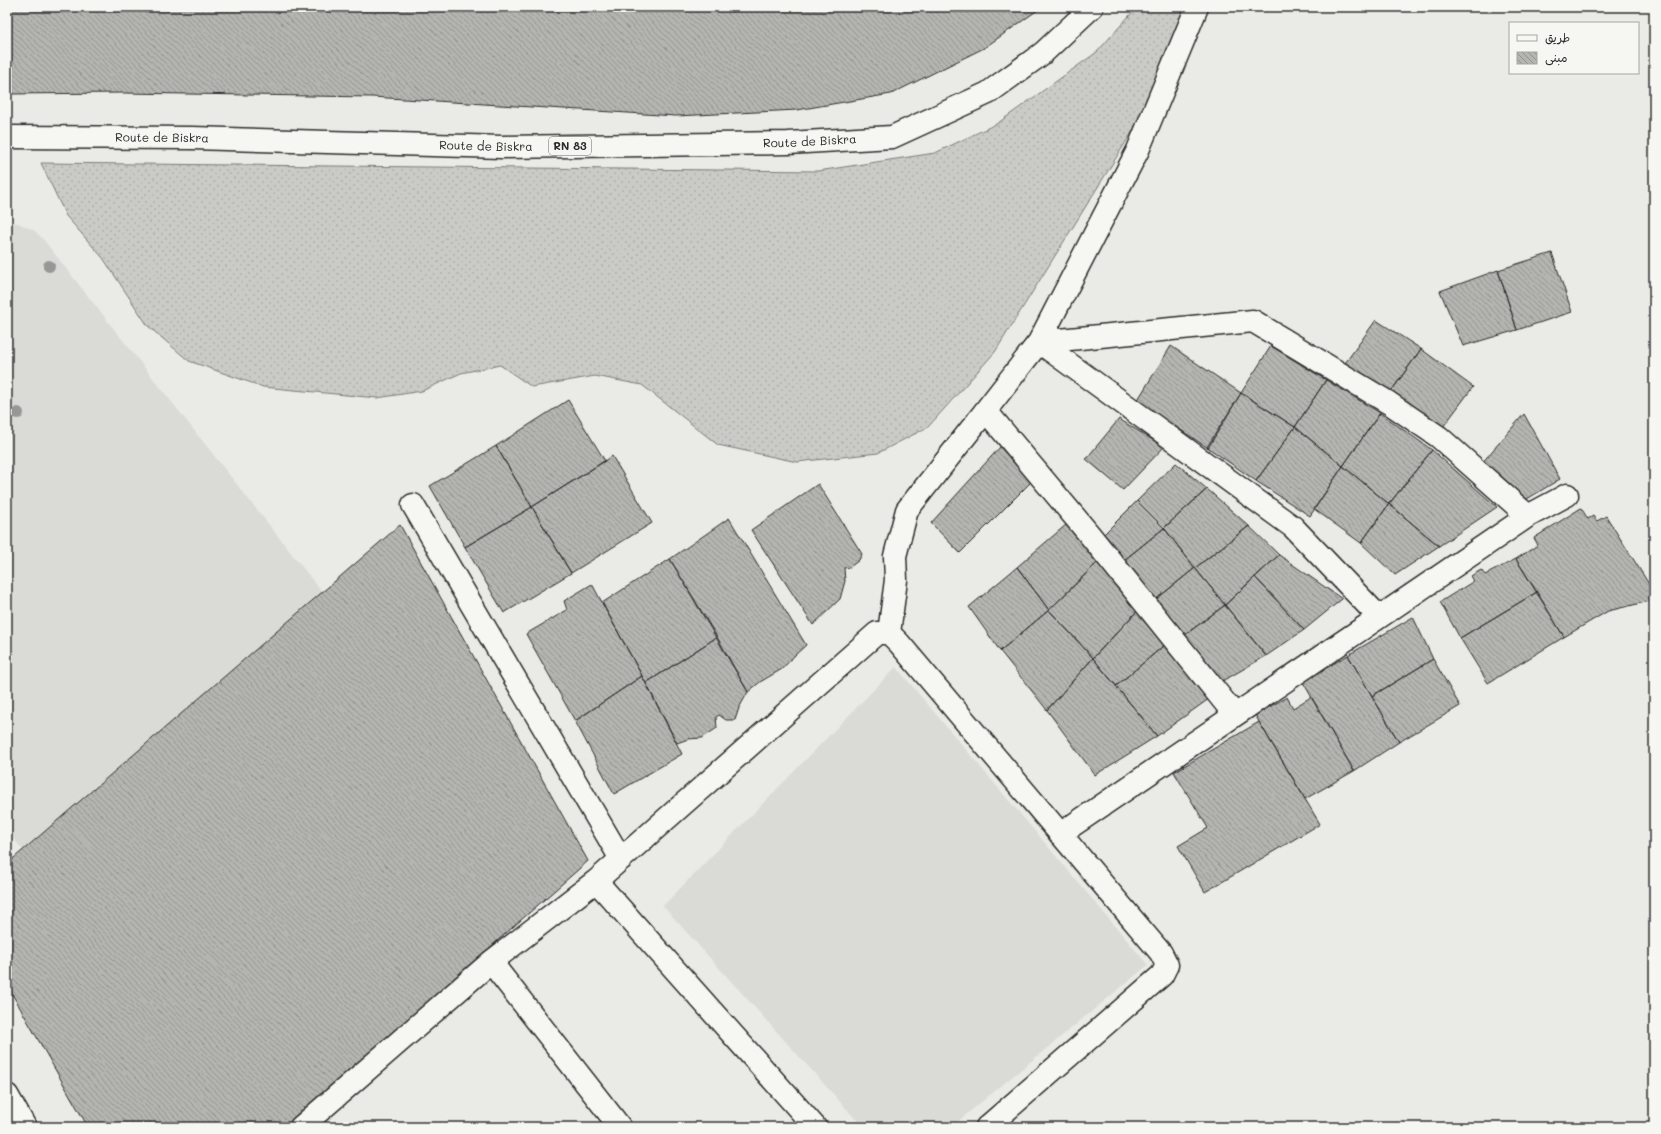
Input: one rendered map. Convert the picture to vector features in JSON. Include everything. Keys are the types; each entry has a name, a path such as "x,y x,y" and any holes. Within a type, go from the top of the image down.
{"street":[{"name":"Route de Biskra","path":"7,137 192,138 502,147 788,143 892,137 988,93 1043,53 1092,7"},
{"path":"889,633 896,580 895,556 907,510 1039,342 1138,150 1197,7"},
{"path":"1039,342 1253,321 1389,403 1438,437 1528,516"},
{"path":"1039,342 1293,527 1378,618"},
{"path":"986,410 1235,715"},
{"path":"1060,834 1528,516 1567,495"},
{"path":"413,505 621,859"},
{"path":"301,1127 491,962 596,881 877,634 889,633 1161,953 1167,965 1162,975 987,1127"},
{"path":"596,881 814,1127"},
{"path":"491,962 620,1127"},
{"path":"7,1095 25,1127"}],"shaded area":[{"path":"1137,7 1185,7 1139,121 995,352 928,427 878,453 797,462 718,445 642,385 595,376 532,387 500,365 461,373 422,391 377,398 263,387 189,361 148,326 103,258 66,216 41,163 818,171 935,153 998,123 1097,52"},
{"path":"7,222 18,223 35,231 42,238 322,592 23,850 7,831"},
{"path":"896,667 1148,965 951,1127 863,1127 663,906"}],"building":[{"path":"7,7 1042,7 984,48 891,94 797,110 676,116 372,97 125,93 7,94"},
{"path":"1552,253 1572,312 1517,330 1498,270"},
{"path":"1498,270 1517,330 1463,346 1440,291"},
{"path":"1376,320 1421,349 1390,393 1343,366"},
{"path":"1171,346 1241,393 1208,448 1137,401"},
{"path":"1271,346 1326,380 1295,427 1241,393"},
{"path":"1421,349 1473,387 1443,427 1390,393"},
{"path":"1326,380 1380,413 1343,466 1295,427"},
{"path":"1241,393 1295,427 1256,481 1207,447"},
{"path":"568,400 605,461 532,507 496,446"},
{"path":"1380,413 1432,450 1389,504 1343,466"},
{"path":"1524,414 1560,479 1527,499 1481,464"},
{"path":"1119,419 1164,447 1123,490 1086,459"},
{"path":"1295,427 1343,466 1310,516 1256,481"},
{"path":"496,446 532,507 465,547 430,486"},
{"path":"1001,446 1034,479 960,553 931,523"},
{"path":"1432,450 1497,507 1439,546 1389,504"},
{"path":"612,456 652,523 571,573 532,507"},
{"path":"1176,463 1207,489 1164,528 1137,501"},
{"path":"1343,466 1389,504 1361,543 1314,509"},
{"path":"818,484 862,554 859,560 850,567 844,568 845,581 840,599 813,625 751,530"},
{"path":"1207,489 1249,526 1195,568 1164,528"},
{"path":"1137,501 1164,528 1123,561 1102,536"},
{"path":"1389,504 1439,546 1395,575 1361,543"},
{"path":"532,507 571,573 504,613 465,547"},
{"path":"1581,508 1588,519 1593,516 1597,521 1606,516 1654,592 1654,600 1608,611 1564,637 1516,559 1538,545 1534,538"},
{"path":"729,518 806,645 782,669 760,682 748,692 670,559"},
{"path":"1067,524 1098,562 1049,610 1017,567"},
{"path":"400,525 588,861 286,1127 88,1127 7,985 7,864"},
{"path":"1249,526 1279,555 1225,605 1195,568"},
{"path":"1164,528 1195,568 1154,601 1123,561"},
{"path":"1279,555 1342,599 1304,630 1255,577"},
{"path":"670,559 717,637 646,683 602,603"},
{"path":"1516,559 1537,592 1460,638 1440,602 1474,581 1471,576 1481,570 1485,575"},
{"path":"1098,562 1138,610 1093,658 1049,610"},
{"path":"1017,567 1049,610 1000,651 969,607"},
{"path":"1195,568 1225,605 1182,637 1154,601"},
{"path":"1255,577 1304,630 1266,656 1225,605"},
{"path":"592,584 642,676 575,721 526,634 567,610 564,601"},
{"path":"1537,592 1564,637 1488,683 1460,638"},
{"path":"1225,605 1266,656 1221,682 1182,637"},
{"path":"1049,610 1093,658 1047,710 1000,651"},
{"path":"1138,610 1168,642 1116,686 1093,658"},
{"path":"1413,617 1433,659 1372,696 1348,655"},
{"path":"717,637 748,692 739,708 735,720 726,720 719,715 716,717 717,728 702,738 688,739 677,743 646,683"},
{"path":"1168,642 1213,696 1157,736 1116,686"},
{"path":"1348,655 1399,742 1354,771 1303,682"},
{"path":"1093,658 1157,736 1095,775 1047,710"},
{"path":"1433,659 1460,706 1399,742 1372,696"},
{"path":"642,676 682,754 614,794 575,721"},
{"path":"1287,697 1293,708 1311,697 1354,771 1305,799 1255,715"},
{"path":"1259,722 1320,824 1205,892 1178,846 1208,828 1174,772"}]}
